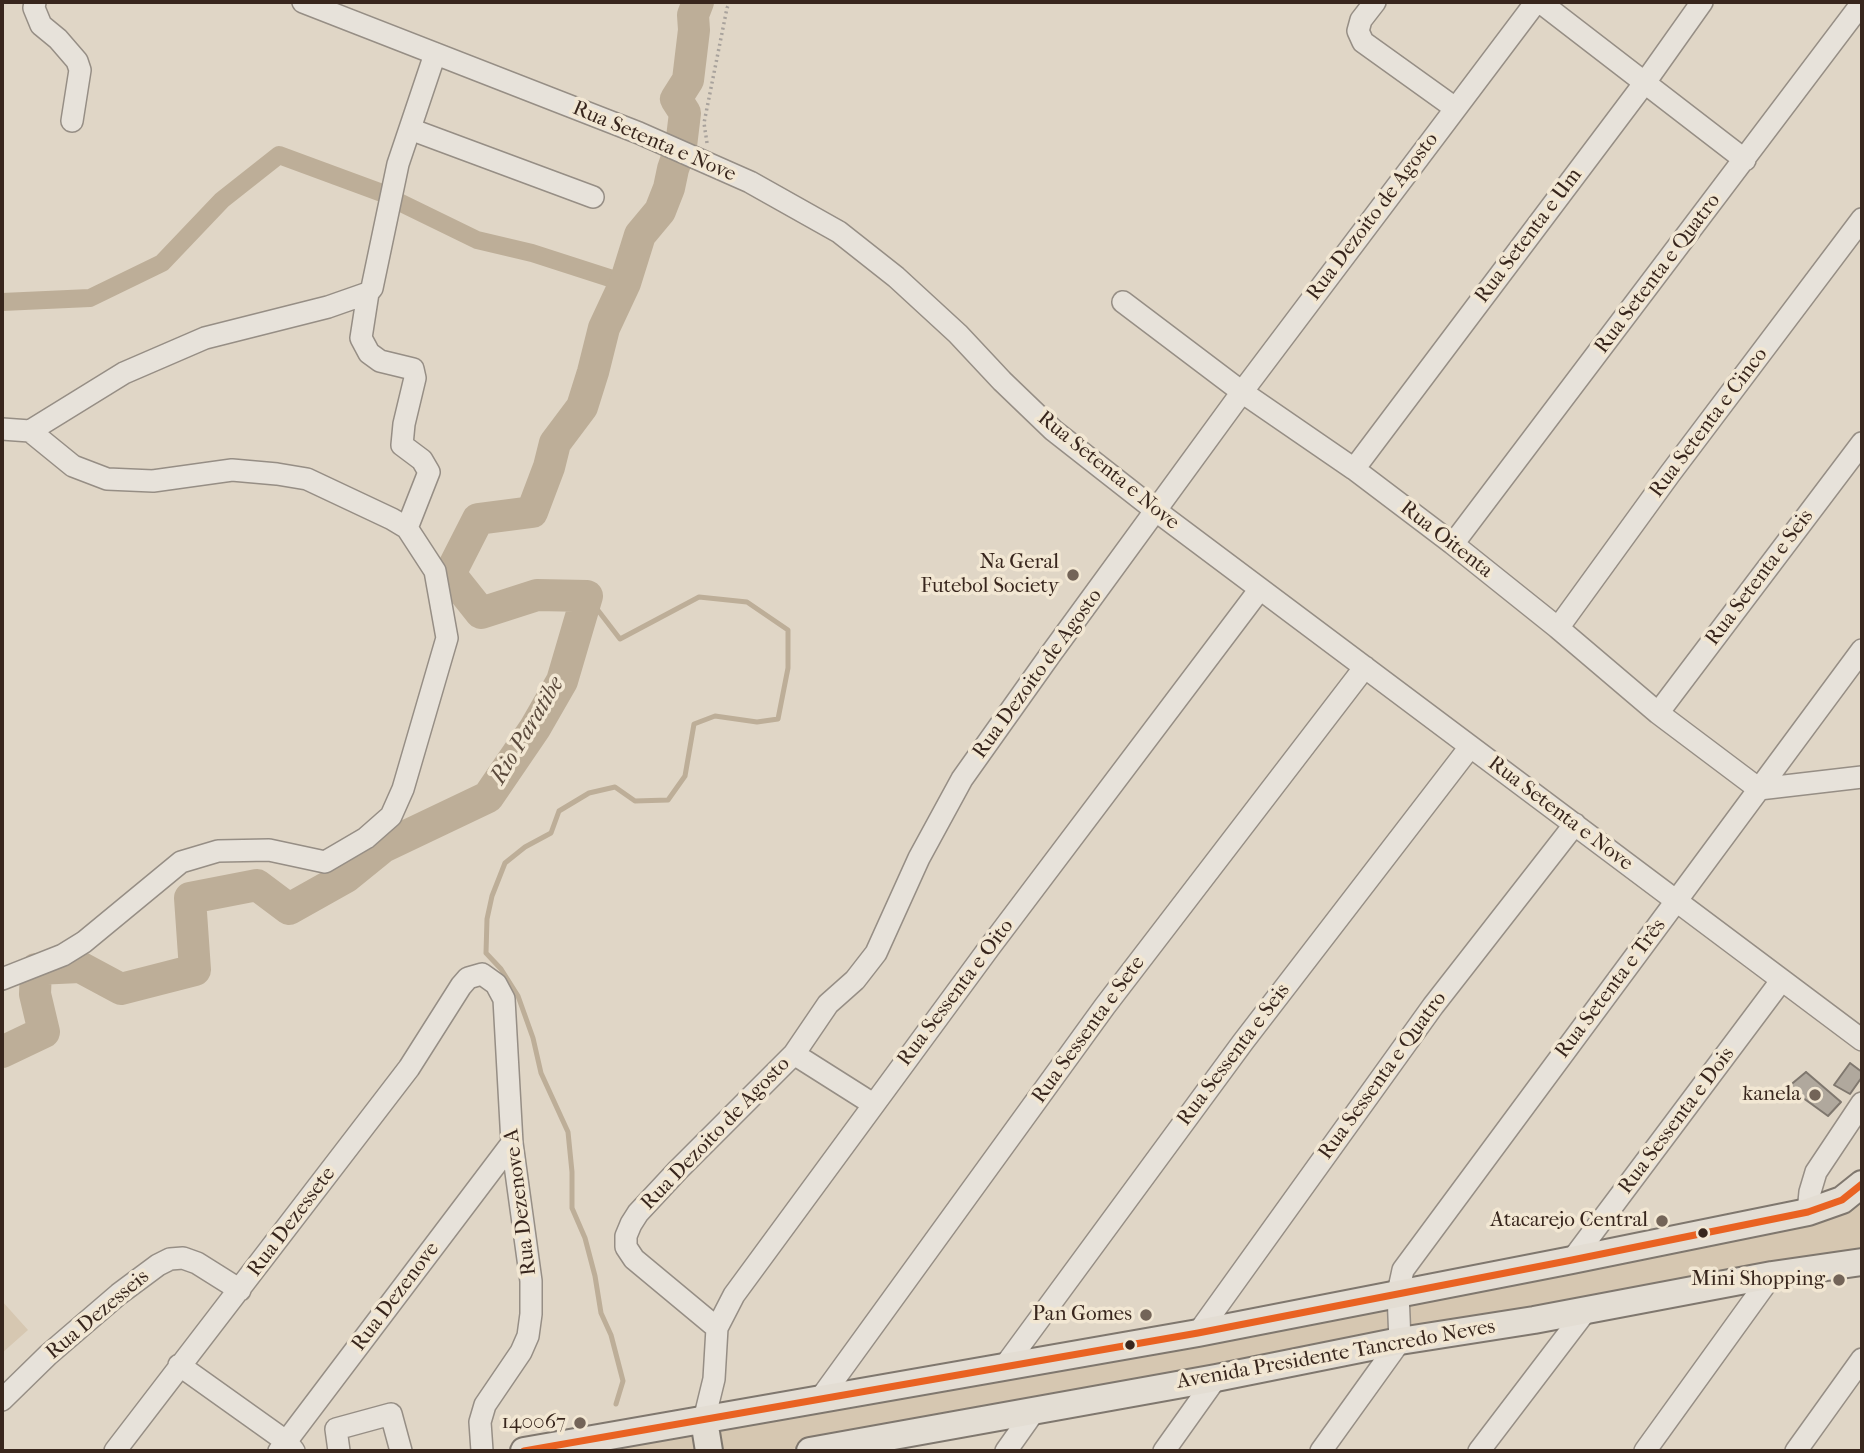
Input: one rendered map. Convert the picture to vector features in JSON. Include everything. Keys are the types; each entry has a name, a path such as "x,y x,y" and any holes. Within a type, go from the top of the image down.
{"main road":[{"path":"524,1451 1198,1334 1572,1260 1808,1212 1842,1200 1862,1184"},
{"name":"Avenida Presidente Tancredo Neves","path":"810,1451 853,1447 1400,1341 1534,1320 1772,1275 1862,1262"},
{"path":"704,1420 709,1451"},
{"path":"639,1430 655,1439 660,1451"}],"street":[{"path":"35,2 34,8 41,26 58,39 77,61 80,70 72,121"},
{"name":"Rua Setenta e Nove","path":"305,2 639,133 750,182 839,232 896,277 958,334 1053,430 1155,510 1862,1040"},
{"path":"1375,2 1362,20 1358,31 1363,42 1455,108"},
{"path":"1538,2 1646,81 1745,160"},
{"name":"Rua Dezoito de Agosto","path":"718,1328 634,1259 626,1247 626,1236 638,1213 794,1054 828,1004 855,980 876,953 919,858 962,779 1242,392 1538,2"},
{"name":"Rua Setenta e Um","path":"1354,469 1646,81 1702,2"},
{"name":"Rua Setenta e Quatro","path":"1452,544 1862,3"},
{"path":"407,528 429,472 422,460 402,445 415,378 413,369 380,361 369,353 361,338 368,293 372,288 398,164 436,54"},
{"path":"410,129 593,197"},
{"name":"Rua Setenta e Cinco","path":"1558,628 1669,475 1862,219"},
{"path":"30,431 124,373 205,338 328,307 368,293"},
{"name":"Rua Oitenta","path":"1123,302 1242,392 1354,469 1452,544 1558,628 1658,713 1759,789"},
{"path":"2,429 30,431 74,466 107,479 153,481 232,470 307,479 407,528 435,571 447,638 403,789 391,816 366,838 325,862 268,850 218,850 181,862 84,942 63,955 2,979"},
{"name":"Rua Setenta e Seis","path":"1658,713 1862,443"},
{"name":"Rua Sessenta e Oito","path":"704,1420 714,1379 718,1328 734,1295 873,1104 1260,589"},
{"name":"Rua Setenta e Três","path":"1400,1341 1398,1293 1403,1270 1862,650"},
{"name":"Rua Sessenta e Sete","path":"820,1399 1105,1006 1365,667"},
{"name":"Rua Sessenta e Seis","path":"1004,1367 1242,1042 1470,747"},
{"path":"1759,789 1862,777"},
{"name":"Rua Sessenta e Quatro","path":"1198,1334 1433,1006 1575,824"},
{"name":"Rua Dezenove A","path":"461,986 468,978 482,974 496,984 504,999 512,1143 531,1281 528,1336 521,1352 485,1405 480,1422 482,1451"},
{"name":"Rua Sessenta e Dois","path":"1572,1260 1781,981"},
{"name":"Rua Dezessete","path":"115,1451 409,1068 461,986"},
{"path":"794,1054 873,1104"},
{"path":"1808,1212 1816,1172 1862,1103"},
{"name":"Rua Dezenove","path":"287,1448 512,1143"},
{"name":"Rua Dezesseis","path":"2,1400 48,1355 119,1294 170,1259 183,1258 197,1263 240,1290"},
{"path":"1645,1451 1772,1275"},
{"path":"1479,1451 1588,1308"},
{"path":"1321,1451 1400,1341"},
{"path":"180,1365 287,1448"},
{"path":"1796,1451 1859,1370"},
{"path":"1164,1451 1216,1378"},
{"path":"1006,1451 1035,1410"},
{"path":"339,1451 336,1429 391,1414 401,1451"}],"path":[{"path":"703,162 704,123 730,2"}],"shaded area":[{"path":"1862,1199 1862,1250 781,1451 557,1451"},
{"path":"2,1301 28,1330 2,1353"}],"building":[{"path":"1850,1063 1862,1072 1862,1077 1850,1094 1834,1085"},
{"name":"kanela","path":"1806,1072 1841,1102 1828,1116 1788,1087"}],"waterway":[{"name":"Rio Paratibe","path":"2,1052 44,1032 35,994 36,969 80,967 121,989 195,970 190,898 257,885 289,909 346,877 383,847 488,797 535,728 562,681 587,596 537,595 481,613 450,574 478,519 532,512 555,443 582,407 604,328 625,283 640,235 660,211 669,188 681,146 685,113 676,99 688,80 694,30 693,15 698,2"},
{"path":"2,302 90,298 162,263 222,200 279,155 382,193"},
{"path":"397,201 477,240 532,253 625,283"},
{"path":"587,596 620,639 699,597 747,602 788,630 788,668 778,719 757,722 715,716 694,724 685,776 668,800 635,801 615,787 589,793 559,811 551,833 525,847 505,863 492,896 487,919 486,953 501,969 518,996 533,1038 541,1073 568,1132 572,1208 585,1238 601,1313 611,1335 623,1381 616,1404"}],"transit line":[{"path":"524,1451 1198,1333 1572,1260 1808,1212 1842,1200 1862,1184"}],"place":[{"name":"Na Geral Futebol Society","path":"1073,575"},
{"name":"kanela","path":"1815,1095"},
{"name":"Atacarejo Central","path":"1662,1221"},
{"name":"Mini Shopping","path":"1839,1280"},
{"name":"Pan Gomes","path":"1146,1315"},
{"name":"140067","path":"580,1423"}]}
